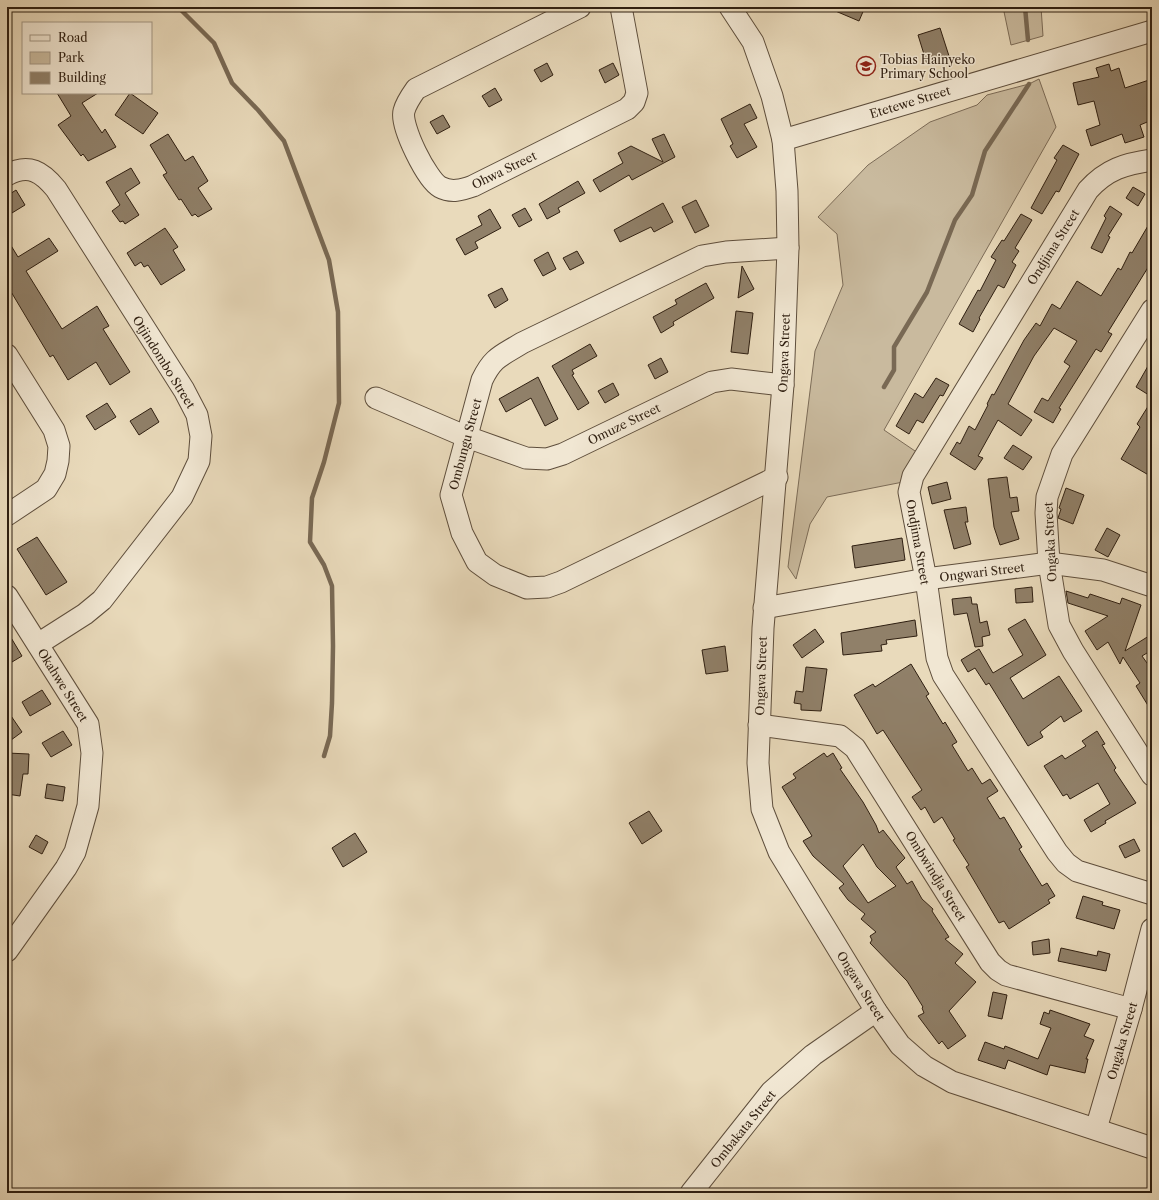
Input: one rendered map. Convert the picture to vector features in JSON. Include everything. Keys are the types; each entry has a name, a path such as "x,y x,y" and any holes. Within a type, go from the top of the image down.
{"street":[{"name":"Ohwa Street","path":"580,7 416,90 408,102 404,112 404,123 415,151 439,187 449,190 460,190 473,186 627,110 634,102 637,93 621,7"},
{"name":"Ongava Street","path":"730,7 753,42 772,96 784,140 788,248 783,385 777,477 764,608 758,763 762,808 779,852 876,1011 900,1045 924,1066 952,1082 1152,1148"},
{"name":"Etetewe Street","path":"784,140 1152,31"},
{"name":"Ondjima Street","path":"1152,160 1115,168 1099,178 1088,190 913,476 909,492 926,579 937,658 943,675 1057,852 1066,863 1077,871 1152,894"},
{"name":"Otjindombo Street","path":"7,175 14,171 31,169 46,176 56,189 184,390 197,415 202,436 200,461 182,497 102,600 85,614 38,644"},
{"name":"Ombungu Street","path":"777,477 562,582 547,587 527,588 510,583 483,568 472,555 462,533 454,512 451,495 482,380 489,365 494,360 522,343 702,256 726,252 788,248"},
{"name":"Ongaka Street","path":"1152,310 1062,454 1047,497 1049,563 1059,624 1072,651 1152,774"},
{"path":"7,355 54,430 59,446 55,474 46,489 7,515"},
{"name":"Omuze Street","path":"376,398 467,437 526,458 547,459 563,454 712,382 730,379 783,385"},
{"name":"Ongwari Street","path":"764,608 926,579 1049,563 1103,570 1152,586"},
{"name":"Okahwe Street","path":"7,596 88,724 92,753 88,806 75,852 66,868 10,940"},
{"name":"Ombwindja Street","path":"759,725 840,736 852,744 990,962 998,970 1006,975 1131,1010"},
{"name":"Ongaka Street","path":"1096,1129 1131,1010 1152,929"},
{"name":"Ombakata Street","path":"691,1193 771,1092 813,1055 876,1011"}],"green space":[{"path":"1003,7 1041,7 1043,36 1011,45"},
{"path":"1039,79 1056,127 884,430 918,453 903,482 827,497 810,524 796,579 788,567 815,351 843,285 837,234 818,217 868,165 930,122 977,105 987,95 1029,84"}],"building":[{"path":"826,7 865,7 859,21"},
{"path":"940,28 949,56 927,64 918,35"},
{"path":"547,63 553,75 541,82 534,70"},
{"path":"613,63 619,75 605,83 599,70"},
{"path":"1109,64 1111,71 1119,68 1125,88 1152,79 1152,120 1140,125 1144,137 1125,143 1122,134 1091,146 1086,130 1100,125 1094,101 1078,105 1073,83 1099,77 1096,68"},
{"path":"495,88 502,100 489,107 482,96"},
{"path":"58,94 96,94 82,103 102,133 105,129 116,147 88,161 83,154 81,156 58,125 71,116"},
{"path":"129,94 158,113 143,134 115,115"},
{"path":"750,104 757,118 744,124 757,147 737,158 730,146 733,144 721,119"},
{"path":"443,115 450,127 437,134 430,122"},
{"path":"168,134 185,161 193,156 208,181 198,188 212,209 198,217 195,214 192,216 181,199 179,200 163,175 167,173 150,145"},
{"path":"664,134 675,157 632,180 629,175 600,192 593,180 623,163 618,153 631,146 663,162 652,139"},
{"path":"1063,145 1079,154 1059,192 1056,191 1042,214 1031,208 1057,160 1054,158"},
{"path":"131,168 140,183 125,193 139,215 125,224 123,221 120,222 112,211 120,205 106,182"},
{"path":"578,181 585,193 558,208 560,212 547,219 539,204"},
{"path":"1133,187 1145,194 1138,206 1126,198"},
{"path":"16,190 25,205 7,216 7,196"},
{"path":"696,200 709,226 695,233 682,207"},
{"path":"663,203 673,222 654,232 651,227 620,242 614,230"},
{"path":"1110,206 1122,214 1108,236 1110,237 1102,253 1091,248 1106,218 1104,216"},
{"path":"525,208 532,220 519,227 512,215"},
{"path":"490,209 501,228 475,242 478,248 465,255 456,239 482,225 478,216"},
{"path":"1021,214 1032,220 1015,248 1019,251 1012,262 1016,265 1004,288 998,285 979,318 980,319 973,332 959,324 978,290 980,291 996,260 991,257 1002,240 1004,241"},
{"path":"1152,219 1152,261 1108,332 1112,334 1101,352 1096,349 1059,408 1061,409 1053,423 1034,412 1042,398 1048,401 1070,366 1064,362 1077,341 1054,328 1034,356 1008,404 1032,420 1021,436 998,420 978,456 983,458 975,470 950,454 957,442 960,444 969,426 975,430 992,394 994,395 1024,340 1036,323 1040,326 1052,304 1060,309 1077,281 1101,296 1118,268 1121,270 1130,252 1132,253"},
{"path":"165,228 178,247 173,250 185,270 161,285 148,265 144,267 141,262 135,266 127,253"},
{"path":"49,238 58,251 26,271 62,329 97,306 109,326 103,329 130,372 110,385 96,362 68,380 53,355 50,357 7,285 7,239 18,257"},
{"path":"577,251 584,263 570,270 563,258"},
{"path":"548,252 556,269 543,276 534,260"},
{"path":"742,266 754,289 738,298"},
{"path":"706,283 714,298 673,322 674,325 661,333 653,317 677,304 675,300"},
{"path":"502,288 508,300 495,308 488,295"},
{"path":"736,311 753,313 748,354 731,352"},
{"path":"590,344 597,356 572,370 574,374 572,375 589,403 578,410 552,366"},
{"path":"661,358 668,372 655,379 648,365"},
{"path":"1152,359 1152,397 1136,387"},
{"path":"538,377 558,419 545,426 531,398 506,412 499,399"},
{"path":"936,378 949,385 943,396 940,395 923,423 917,420 909,434 896,426 915,393 923,398"},
{"path":"613,383 619,395 605,403 598,391"},
{"path":"1152,400 1152,477 1121,459 1140,427 1137,424"},
{"path":"107,403 116,417 95,430 86,416"},
{"path":"151,408 159,422 139,435 130,421"},
{"path":"1013,445 1032,457 1023,470 1004,458"},
{"path":"1007,477 1010,498 1017,497 1019,511 1011,512 1019,539 1000,545 994,527 988,479"},
{"path":"947,482 951,499 932,504 928,487"},
{"path":"1066,488 1084,495 1073,524 1058,518 1061,509 1059,508"},
{"path":"966,507 968,522 965,522 971,544 954,549 944,510"},
{"path":"1107,528 1120,535 1108,557 1095,550"},
{"path":"37,537 67,582 46,595 17,549"},
{"path":"902,538 905,560 855,568 852,546"},
{"path":"1032,587 1033,602 1016,603 1015,589"},
{"path":"1066,591 1088,598 1090,594 1120,604 1122,598 1141,605 1125,651 1152,634 1152,650 1142,656 1152,670 1152,712 1136,686 1140,683 1123,657 1120,664 1108,642 1097,650 1085,631 1108,616 1068,603"},
{"path":"971,597 972,604 977,604 980,623 987,621 990,635 982,637 983,646 975,647 967,613 954,615 952,599"},
{"path":"1025,619 1046,655 1010,678 1023,699 1059,676 1082,711 1064,722 1061,716 1040,732 1043,737 1028,746 989,683 986,685 975,668 968,672 961,660 979,649 993,673 1023,655 1008,629"},
{"path":"915,620 917,636 886,640 887,644 881,645 882,651 843,655 841,633"},
{"path":"815,629 824,642 802,658 793,645"},
{"path":"7,631 22,656 7,665"},
{"path":"725,646 728,671 706,674 702,650"},
{"path":"911,664 929,694 926,696 943,724 945,722 957,742 952,745 968,771 972,768 982,784 990,779 998,791 987,798 1000,819 1004,817 1022,847 1019,849 1042,886 1047,883 1055,896 1048,900 1050,903 1009,929 1004,921 999,923 966,867 969,865 953,840 955,839 942,817 934,823 925,807 921,810 912,797 922,790 883,730 877,734 854,695 873,684 875,687"},
{"path":"806,667 827,669 821,711 801,710 801,704 794,703 796,691 803,692"},
{"path":"42,690 51,704 30,716 22,702"},
{"path":"7,710 22,732 7,743"},
{"path":"63,731 72,745 51,757 42,743"},
{"path":"1097,731 1105,744 1102,745 1116,768 1114,770 1136,803 1105,821 1106,823 1091,832 1084,820 1110,804 1098,783 1070,799 1067,794 1063,796 1044,766 1062,755 1065,759 1086,746 1082,741"},
{"path":"7,753 29,754 28,774 23,774 20,796 7,794"},
{"path":"824,753 827,757 833,753 842,768 840,769 863,802 879,833 883,830 905,858 896,867 907,884 912,881 922,899 933,909 932,911 949,937 945,939 963,954 955,963 976,982 949,1011 966,1036 948,1049 942,1041 939,1044 918,1016 924,1013 923,1007 907,981 870,943 872,940 870,936 876,932 861,919 865,914 848,900 839,888 844,884 813,856 803,841 812,836 782,787 796,778 793,774","holes":["863,844 877,867 896,886 868,903 843,866"]},
{"path":"47,784 65,787 63,801 45,798"},
{"path":"649,811 662,831 642,844 629,823"},
{"path":"355,833 367,852 343,867 332,848"},
{"path":"36,835 48,842 42,854 29,847"},
{"path":"1134,839 1140,851 1125,858 1119,846"},
{"path":"1083,896 1103,902 1102,905 1120,910 1114,929 1076,918"},
{"path":"1049,939 1050,953 1033,955 1032,942"},
{"path":"1061,948 1097,956 1098,951 1110,954 1106,971 1058,961"},
{"path":"993,992 1007,995 1002,1019 988,1016"},
{"path":"1050,1010 1090,1024 1084,1036 1094,1040 1086,1059 1088,1059 1085,1073 1050,1065 1047,1075 1008,1060 1005,1069 978,1060 985,1042 1004,1049 1005,1046 1038,1059 1051,1028 1040,1024 1044,1012 1049,1014"}],"waterway":[{"path":"178,7 214,43 232,83 258,110 284,141 329,260 338,312 339,403 324,462 312,498 310,542 324,565 332,586 332,703 330,736 324,756"},
{"path":"1025,7 1028,40"},
{"path":"884,387 894,370 894,347 927,292 955,220 972,195 985,151 1029,84"}],"place":[{"name":"Tobias Hainyeko Primary School","path":"866,66"}]}
